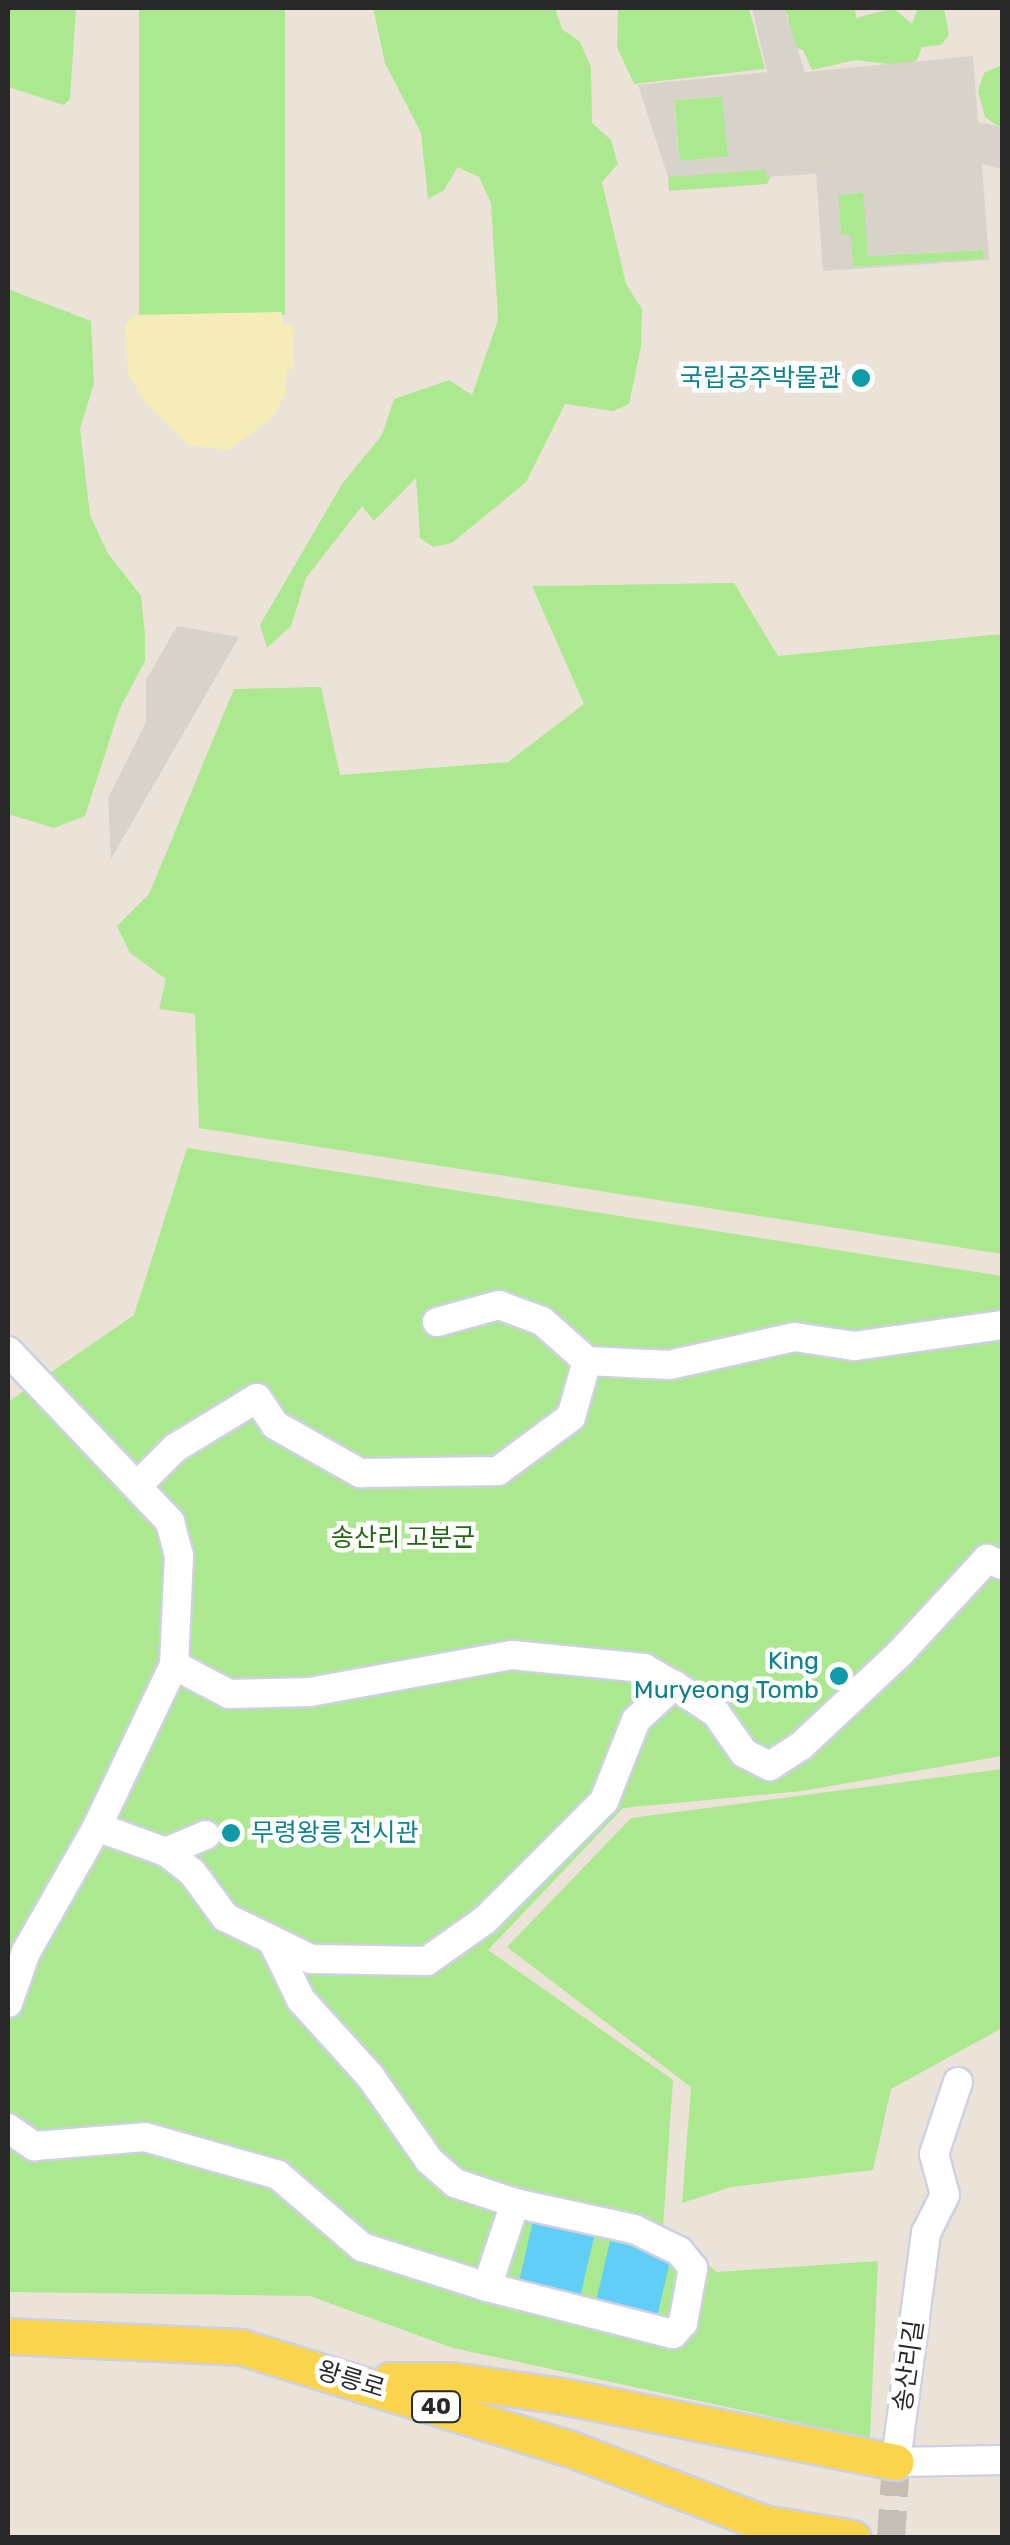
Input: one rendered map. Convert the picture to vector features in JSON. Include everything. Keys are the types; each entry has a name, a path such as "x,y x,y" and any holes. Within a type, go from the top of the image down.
{"main road":[{"name":"왕릉로","path":"8,2336 241,2346 571,2449 765,2530 854,2538"},
{"path":"352,2380 452,2380 562,2396 896,2462"}],"street":[{"path":"437,1322 499,1306 542,1320 587,1361 669,1366 794,1337 854,1346 1002,1325"},
{"path":"8,1351 170,1522 179,1555 174,1665 97,1827 26,1952 8,2003"},
{"path":"137,1486 175,1448 256,1398 275,1425 360,1472 498,1471 571,1418 587,1361"},
{"path":"174,1665 229,1694 310,1692 512,1655 644,1668 716,1713 744,1753 770,1766 801,1746 988,1559 1002,1565"},
{"path":"97,1827 166,1852 192,1872 225,1917 311,1960 427,1961 485,1920 604,1801 636,1720 674,1685"},
{"path":"166,1852 206,1836"},
{"path":"8,2128 34,2146 146,2136 278,2175 362,2246 487,2287 672,2334 683,2324 693,2268 678,2251 634,2229 515,2204 454,2184 429,2160 370,2076 302,2000 272,1940"},
{"name":"송산리길","path":"896,2462 926,2233 945,2194 934,2154 958,2082"},
{"path":"487,2287 515,2204"},
{"path":"896,2462 1002,2460"}],"green space":[{"path":"8,8 76,8 70,99 64,105 8,87"},
{"path":"139,8 285,8 285,315 139,315"},
{"path":"373,8 555,8 562,29 580,42 591,67 592,123 611,140 618,164 602,182 626,284 642,309 641,347 629,404 613,411 565,404 526,482 452,543 433,547 420,538 416,478 374,521 362,506 306,578 291,626 267,648 260,625 342,484 382,435 394,399 449,380 472,395 498,320 491,203 479,177 458,167 444,190 428,199 421,133 385,63"},
{"path":"618,8 749,8 765,69 634,84 617,47"},
{"path":"777,8 855,8 856,18 893,8 912,24 918,8 944,8 949,35 941,45 922,47 917,60 905,66 855,60 812,70 803,50 790,46 788,15"},
{"path":"1002,65 1002,125 998,126 985,117 978,91 984,73"},
{"path":"723,96 728,157 680,161 674,100"},
{"path":"762,157 771,176 767,184 669,191 668,177"},
{"path":"864,192 868,256 983,250 985,259 852,267 841,236 838,195"},
{"path":"8,289 91,321 94,383 80,429 90,515 107,552 141,596 145,634 145,661 120,708 85,816 54,828 8,814"},
{"path":"734,583 778,656 1002,634 1002,1254 199,1128 195,1014 159,1009 166,979 130,953 117,926 149,894 234,689 321,687 340,775 508,762 584,704 532,586"},
{"name":"송산리 고분군","path":"187,1148 1002,1276 1002,1756 802,1791 623,1808 488,1950 673,2080 663,2228 717,2272 878,2261 870,2438 453,2348 310,2296 8,2292 8,1402 134,1315"},
{"path":"1002,1769 1002,2028 891,2089 873,2170 731,2187 682,2203 691,2087 507,1947 631,1818"}],"sand":[{"path":"282,312 282,324 292,323 294,367 287,371 285,394 273,417 229,450 189,445 143,400 128,373 125,325 134,315"}],"shaded area":[{"path":"752,8 784,8 805,72 973,56 978,122 1002,127 1002,169 982,164 989,260 823,271 816,174 767,177 765,170 668,177 638,85 767,72","holes":["722,96 728,157 679,161 674,100","863,192 868,256 983,250 984,259 853,267 851,235 841,235 838,195"]},
{"path":"177,626 239,637 111,859 108,798 146,722 146,680"}],"water":[{"path":"533,2221 594,2235 580,2299 518,2285"},
{"path":"610,2241 671,2255 657,2319 595,2305"}],"tunnel":[{"path":"891,2538 896,2462"}],"place":[{"name":"국립공주박물관","path":"861,378"},
{"name":"King Muryeong Tomb","path":"839,1676"},
{"name":"무령왕릉 전시관","path":"231,1833"}]}
